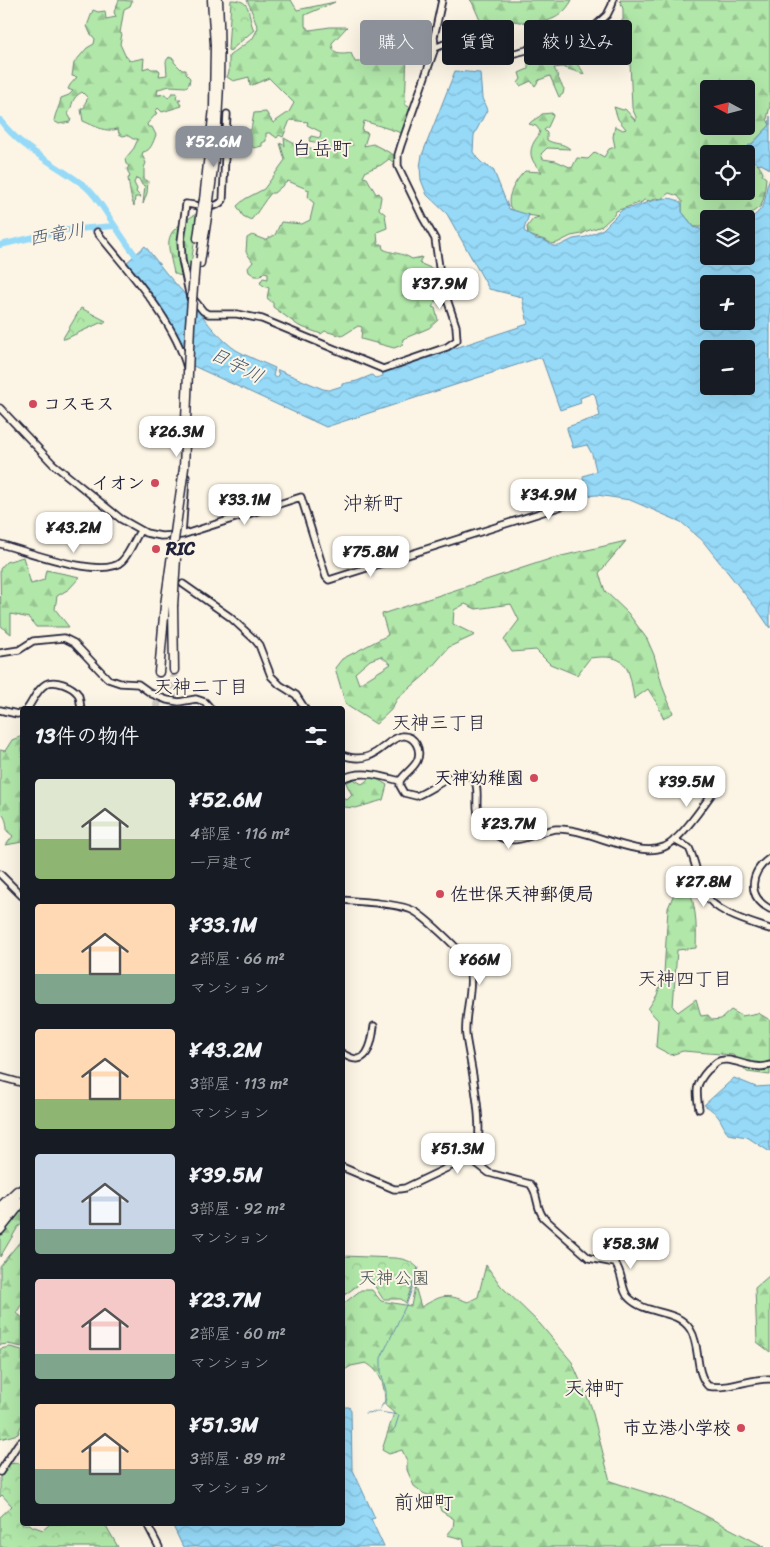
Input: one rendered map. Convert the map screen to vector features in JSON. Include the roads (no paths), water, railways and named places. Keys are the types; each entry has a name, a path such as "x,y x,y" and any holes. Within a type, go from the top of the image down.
{"highway":[{"path":"159,672 189,465 198,262 205,210 214,108 215,66 212,0"},
{"path":"206,200 216,150 220,94 218,0"},
{"path":"169,605 174,670"},
{"path":"0,1207 20,1189"},
{"path":"0,1221 20,1190"},
{"path":"0,1221 20,1199"},
{"path":"0,1230 20,1205"}],"street":[{"path":"190,297 208,314 237,314 262,320 383,369 452,345 456,340 456,326 441,281 435,239 398,166 401,145 434,48 434,38 442,0"},
{"path":"434,48 449,42 499,57 521,52 527,50 544,36 579,34 589,30 608,15 613,0"},
{"path":"182,535 192,319 190,297 182,260 181,241 186,204 213,206 220,204 223,200 227,114"},
{"path":"98,232 144,290 164,319 185,361 190,382"},
{"path":"0,408 54,464 121,519 140,531 161,536 182,535 301,497 326,577 329,580 584,499"},
{"path":"0,544 60,562 98,568 110,567 122,561 140,531"},
{"path":"183,584 215,606 250,636 258,645 268,671 275,681 296,695 303,706"},
{"path":"0,653 19,650 32,641 64,638 74,643 108,679 120,684 138,684 152,694 167,700 179,702 196,699 205,702 208,706"},
{"path":"29,706 39,689 44,684 52,682 63,684 76,691 80,706"},
{"path":"0,710 20,713"},
{"path":"345,756 354,758 366,757 376,753 398,737 406,736 411,738 418,748 418,758 400,782 404,793 413,796 422,794 456,775 465,774 475,782 478,793 477,808 480,818 495,834 514,840 558,829 626,846 649,850 663,848 674,840 716,788"},
{"path":"345,778 363,773 400,782"},
{"path":"674,840 689,848 701,885 708,899 732,916 770,929"},
{"path":"770,858 758,870 753,886 756,897 770,909"},
{"path":"0,874 20,894"},
{"path":"345,900 388,905 413,911 456,948 467,962 470,981 466,1036 474,1080 479,1131 477,1149 472,1158 405,1188 394,1188 345,1167"},
{"path":"345,1055 356,1059 364,1057 369,1052 372,1045 374,1026"},
{"path":"699,1110 697,1096 699,1081 716,1062 730,1060 751,1066 770,1065"},
{"path":"0,1077 20,1082"},
{"path":"472,1158 489,1173 530,1184 540,1213 544,1218 589,1258 615,1263 622,1275 624,1291 628,1298 643,1309 674,1316 686,1324 692,1334 702,1378 708,1386 715,1387 770,1379"},
{"path":"0,1472 20,1442"},
{"path":"148,1526 159,1547"}],"water":[{"path":"455,71 480,73 482,98 487,110 474,135 473,152 482,163 493,169 509,209 529,215 524,231 536,239 544,240 553,246 559,246 573,239 586,237 603,229 623,209 654,200 669,198 682,204 682,212 694,227 700,229 700,265 755,265 755,214 763,206 770,178 770,628 702,540 681,522 630,500 597,495 584,496 583,476 596,470 592,454 587,445 573,448 567,427 600,416 595,395 593,393 580,398 581,403 560,410 542,359 538,358 326,427 189,364 171,326 125,264 145,246 210,326 236,350 275,368 273,376 276,378 279,373 277,372 278,370 329,390 372,375 375,378 383,376 382,372 528,324 522,297 489,289 447,214 427,195 421,180 420,167 422,155"},
{"path":"770,125 770,169 755,162 755,145 750,145"},
{"path":"734,1078 756,1087 770,1086 770,1152 747,1137 728,1134 717,1115 704,1105"},
{"path":"345,1407 349,1407 351,1410 352,1468 375,1518 371,1519 384,1547 183,1547 173,1526 345,1526"}],"waterway":[{"name":"日宇川","path":"0,120 18,140 90,190 140,261"},
{"name":"西竜川","path":"0,245 65,230 114,226"},
{"path":"365,1413 378,1412 386,1399 381,1372 381,1358 407,1303 419,1268"},
{"path":"379,1412 399,1415 395,1428 390,1433"}],"tunnel":[{"path":"174,670 175,706"},
{"path":"157,706 159,672"}],"place":[{"name":"コスモス","path":"33,404"},
{"name":"イオン","path":"155,483"},
{"name":"RIC","path":"156,549"},
{"name":"天神幼稚園","path":"534,778"},
{"name":"佐世保天神郵便局","path":"440,894"},
{"name":"市立港小学校","path":"741,1428"}],"district":[{"name":"白岳町","path":"322,148"},
{"name":"沖新町","path":"373,503"},
{"name":"天神二丁目","path":"201,686"},
{"name":"天神三丁目","path":"439,722"},
{"name":"天神四丁目","path":"685,978"},
{"name":"天神町","path":"594,1388"},
{"name":"前畑町","path":"424,1502"}],"park label":[{"name":"天神公園","path":"394,1278"}]}
